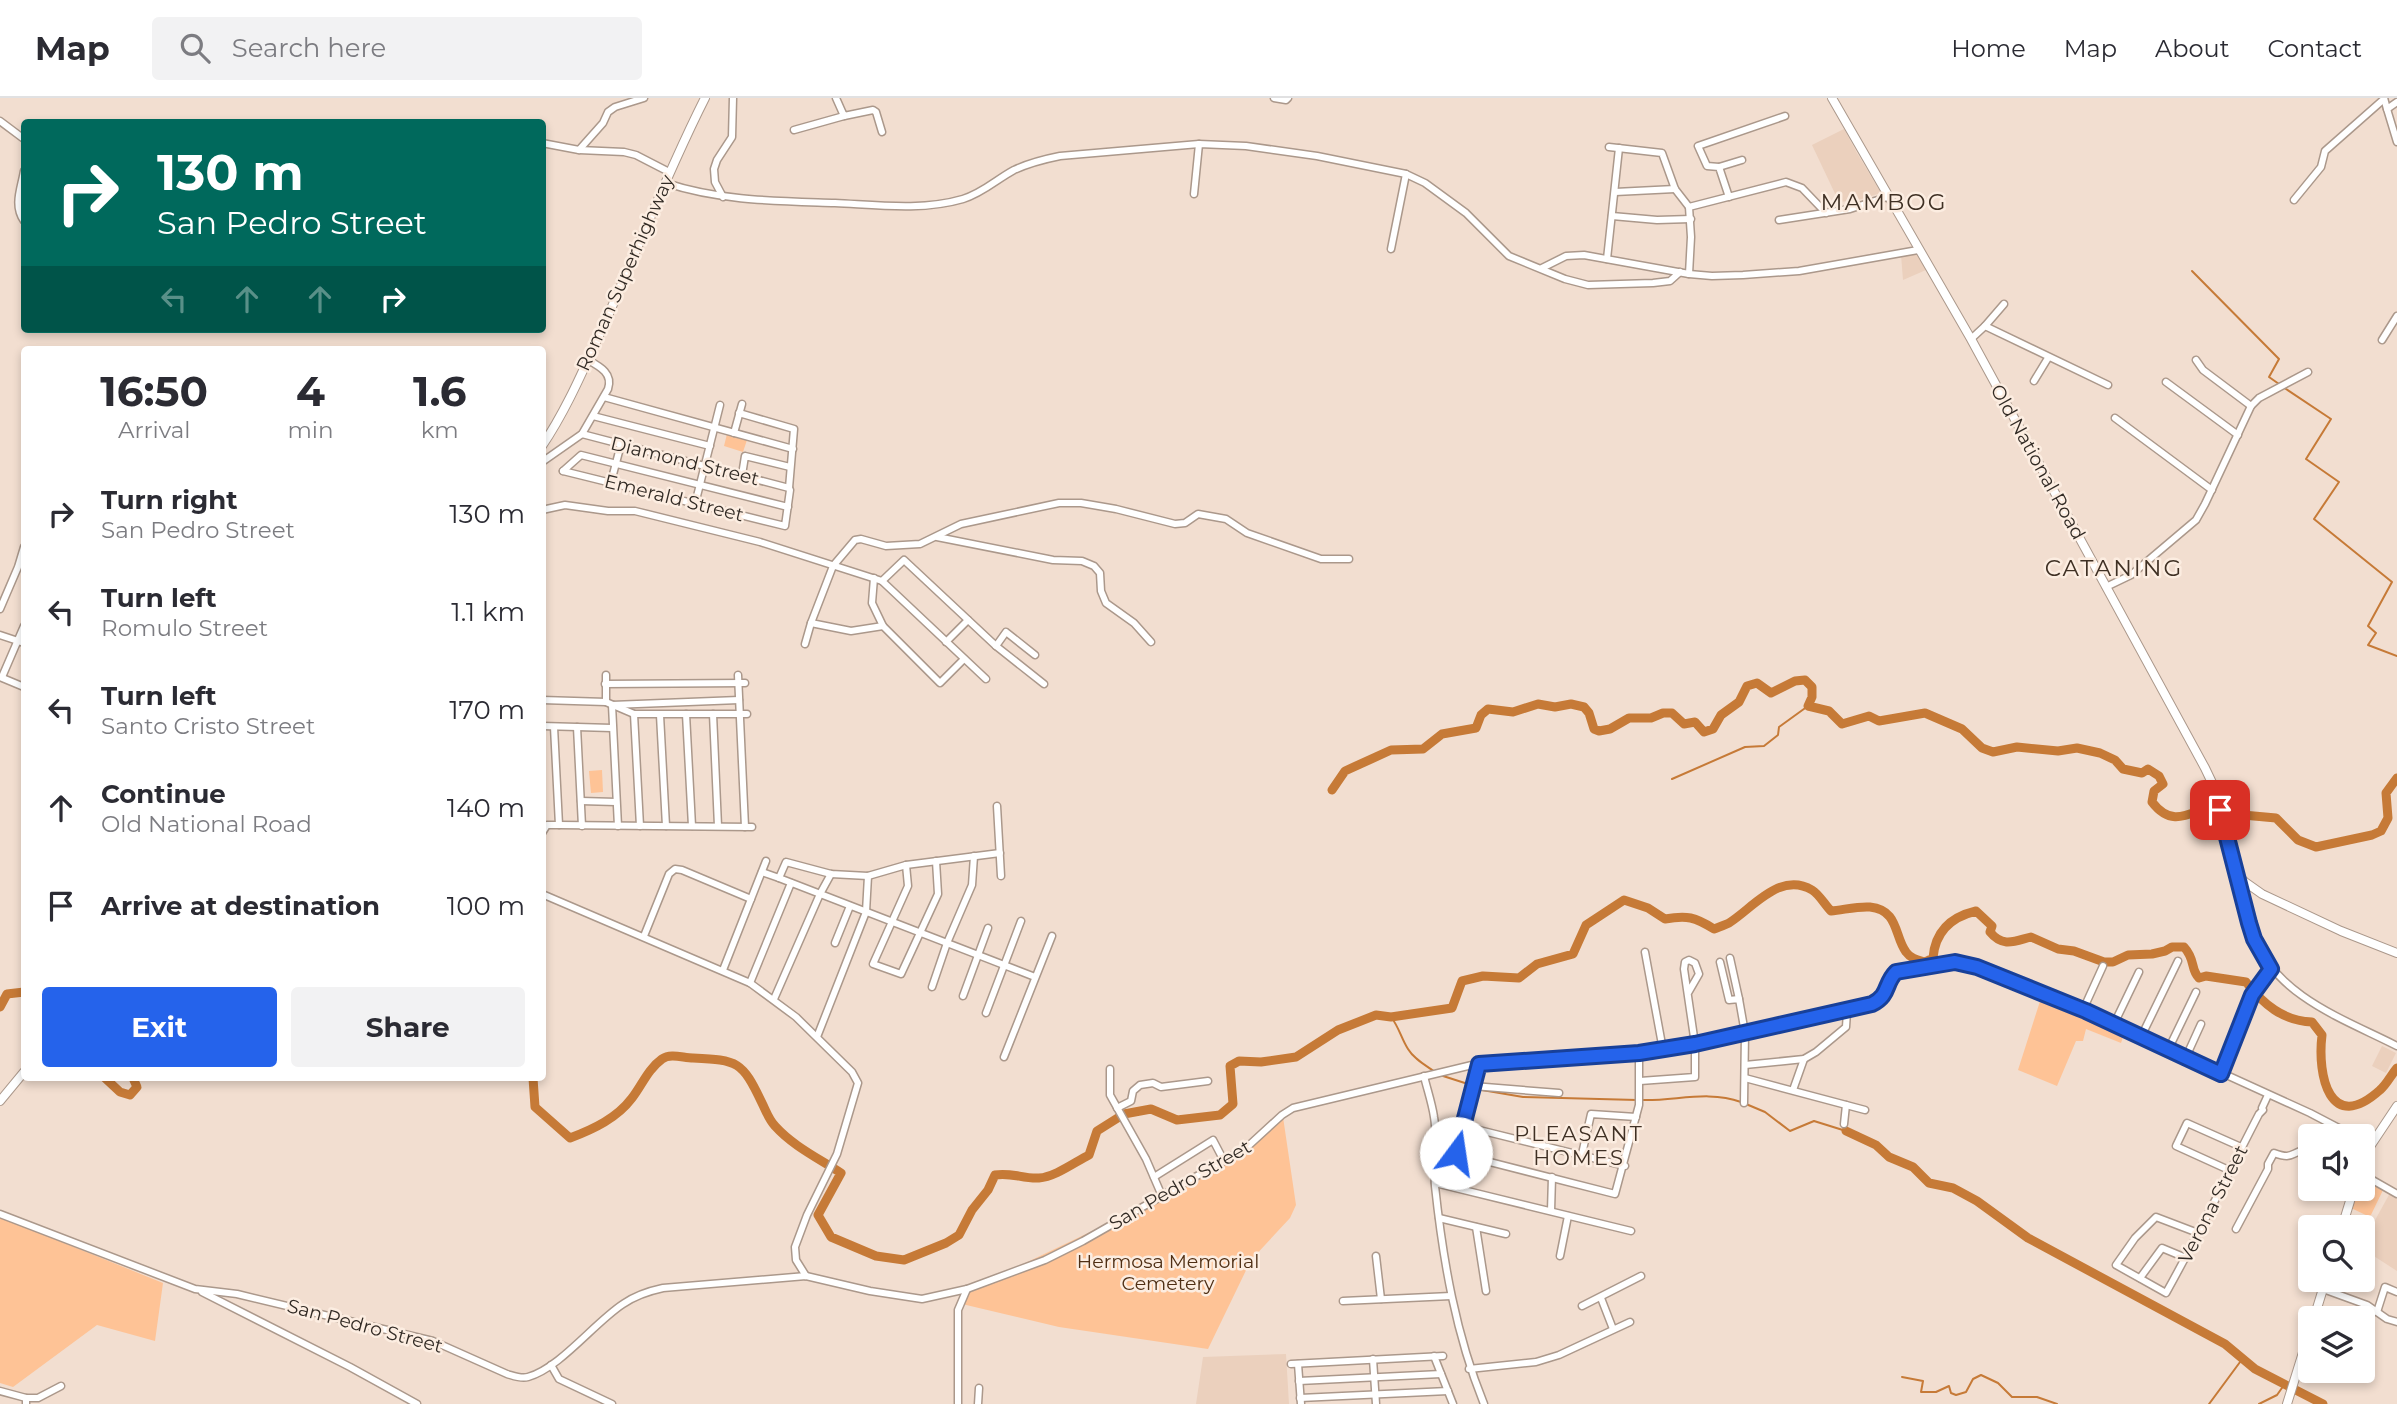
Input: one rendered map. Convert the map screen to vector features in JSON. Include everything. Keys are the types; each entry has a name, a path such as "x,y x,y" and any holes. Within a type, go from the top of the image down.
{"main road":[{"name":"Roman Superhighway","path":"546,440 561,418 588,360 669,172 705,98"},
{"name":"Old National Road","path":"1832,98 1971,339 2205,768 2219,806 2237,875"},
{"path":"2237,875 2262,894 2397,953"},
{"path":"0,1101 21,1076"},
{"path":"2375,1139 2397,1105"},
{"path":"2289,1397 2298,1368"}],"street":[{"path":"579,150 603,123 608,112 615,107 644,98"},
{"path":"723,197 715,182 714,169 732,137 733,98"},
{"path":"836,98 844,116"},
{"path":"1274,98 1288,98"},
{"path":"2294,200 2321,167 2325,151 2384,98 2397,142"},
{"path":"2387,109 2397,102"},
{"path":"794,130 873,110 882,132"},
{"path":"1742,160 1719,167 1707,166 1698,146 1785,116"},
{"path":"0,121 21,137"},
{"path":"546,144 579,150 624,152 636,155 669,172"},
{"path":"1194,194 1199,144"},
{"path":"666,183 723,197 875,207 930,205 975,195 1014,170 1040,160 1124,149 1199,144 1246,146 1317,156 1406,174 1444,195 1509,256 1578,283 1599,285 1670,281 1680,272"},
{"path":"1609,147 1662,153 1675,188 1689,207 1689,274"},
{"path":"1607,259 1619,148"},
{"path":"1719,167 1729,197"},
{"path":"1391,249 1406,174"},
{"path":"1689,207 1791,182 1802,188 1826,213"},
{"path":"21,187 18,202 21,216"},
{"path":"1615,192 1675,188"},
{"path":"1779,220 1864,205 1887,197"},
{"path":"1612,216 1657,220 1690,219"},
{"path":"1542,268 1566,256 1584,255 1712,276 1799,271 1918,250"},
{"path":"1971,339 2004,304"},
{"path":"2382,340 2397,316"},
{"path":"1985,326 2108,385"},
{"path":"2034,382 2048,358"},
{"path":"546,459 582,434 611,381 609,376 588,360"},
{"path":"2196,360 2203,370 2251,406"},
{"path":"2106,587 2131,575 2188,527 2200,513 2212,490 2251,406 2259,398 2308,372"},
{"path":"2166,382 2238,435"},
{"path":"604,397 793,449"},
{"path":"734,433 742,404"},
{"path":"695,504 720,405"},
{"path":"616,463 788,507 794,429 739,413"},
{"path":"593,416 710,446"},
{"path":"2115,418 2212,490"},
{"name":"Diamond Street","path":"582,434 789,488"},
{"path":"611,482 621,444"},
{"name":"Emerald Street","path":"616,463 581,455 563,471 785,526 788,507"},
{"path":"741,475 745,456 790,467"},
{"path":"805,644 833,566 851,542 858,539 895,546 920,544 968,522 1059,503 1116,509 1175,524 1185,523 1200,514 1221,517 1247,533 1304,554 1329,561 1349,559"},
{"path":"546,509 565,505 635,511 760,542 874,578 881,581 986,679"},
{"path":"937,537 1053,559 1082,561 1094,566 1100,573 1101,591 1106,603 1134,623 1151,642"},
{"path":"0,609 21,557"},
{"path":"881,581 904,560 996,646 1044,684"},
{"path":"874,578 872,603 883,626 940,683 964,659"},
{"path":"946,642 968,620"},
{"path":"811,623 851,631 883,626"},
{"path":"21,632 1,677 21,686"},
{"path":"996,646 1006,632 1035,655"},
{"path":"0,635 21,642"},
{"path":"606,675 618,826"},
{"path":"546,826 748,827 738,700 740,680 606,684"},
{"path":"546,700 609,703 738,700"},
{"path":"609,703 634,715 747,714"},
{"path":"713,714 718,827"},
{"path":"634,715 640,826"},
{"path":"660,715 666,827"},
{"path":"686,715 692,827"},
{"path":"546,726 612,727"},
{"path":"554,727 559,825"},
{"path":"577,727 582,826"},
{"path":"580,801 616,802"},
{"path":"997,806 1001,876"},
{"path":"779,878 786,862 831,874 868,876 906,865 1000,853"},
{"path":"932,987 972,885 974,856"},
{"path":"723,970 766,861"},
{"path":"906,865 908,886 873,964 901,974 938,894 936,861"},
{"path":"644,936 669,874 674,869 751,899"},
{"path":"762,872 1035,977"},
{"path":"774,999 831,874"},
{"path":"2237,875 2254,939 2271,969 2297,993 2397,1046"},
{"path":"817,1037 866,912 868,876"},
{"path":"750,982 791,883"},
{"path":"546,896 750,982 774,999 852,1072 858,1083 837,1154 807,1215 795,1247 796,1260 806,1276"},
{"path":"835,943 850,906"},
{"path":"986,1013 1021,921"},
{"path":"963,996 988,928"},
{"path":"1004,1057 1052,936"},
{"path":"1645,952 1663,1050"},
{"path":"1730,958 1745,1033 1744,1102"},
{"path":"2141,1037 2178,961"},
{"path":"1720,962 1729,1000 1739,999"},
{"name":"San Pedro Street","path":"0,1214 195,1289 237,1294 433,1340 518,1378 527,1377 551,1365 624,1303 644,1293 663,1288 806,1276 870,1291 922,1299 967,1289 1045,1260 1083,1241 1246,1148 1293,1108 1479,1064 1663,1050 1847,1012 1882,999 1896,972 1955,962 1977,967 2083,1010 2329,1124"},
{"path":"2083,1010 2103,965"},
{"path":"2221,1074 2254,992 2271,969"},
{"path":"2114,1024 2139,972"},
{"path":"2168,1050 2196,992"},
{"path":"1640,1081 1693,1079 1696,1076 1688,993"},
{"path":"1745,1065 1804,1059 1846,1027 1847,1012"},
{"path":"2186,1057 2201,1024"},
{"path":"1435,1147 1615,1194 1625,1166 1636,1117 1640,1081 1639,1053"},
{"path":"1793,1090 1804,1059"},
{"path":"1456,1153 1479,1064"},
{"path":"1110,1069 1110,1095 1162,1196"},
{"path":"1424,1076 1434,1119 1435,1183 1451,1296 1469,1369 1483,1404"},
{"path":"1745,1079 1865,1110"},
{"path":"1118,1111 1131,1101 1133,1091 1140,1085 1153,1083 1161,1087 1208,1081"},
{"path":"1473,1086 1559,1093"},
{"name":"Verona Street","path":"2140,1278 2166,1293 2268,1095"},
{"path":"1844,1124 1846,1105"},
{"path":"1582,1154 1591,1114 1636,1117"},
{"path":"2231,1171 2176,1146 2187,1123 2242,1147"},
{"path":"1463,1126 1625,1166"},
{"path":"1154,1177 1213,1140 1224,1161"},
{"path":"2235,1229 2274,1153 2286,1157 2298,1153"},
{"path":"1551,1211 1552,1177"},
{"path":"2375,1181 2397,1194"},
{"path":"1435,1183 1631,1231"},
{"path":"1560,1256 1569,1216"},
{"path":"2186,1258 2162,1248 2140,1278 2116,1265 2135,1238 2156,1217 2198,1233"},
{"path":"1440,1218 1506,1234"},
{"path":"1476,1227 1486,1291"},
{"path":"1376,1256 1381,1299"},
{"path":"1581,1306 1641,1276"},
{"path":"2377,1312 2385,1287 2397,1292"},
{"path":"195,1289 417,1404"},
{"path":"958,1404 958,1310 967,1289"},
{"path":"2331,1292 2367,1305 2397,1322"},
{"path":"1343,1301 1451,1296"},
{"path":"1601,1298 1613,1329"},
{"path":"1469,1369 1536,1362 1559,1355 1630,1322"},
{"path":"1434,1356 1452,1404"},
{"path":"1443,1356 1294,1364 1299,1381 1300,1401 1448,1391"},
{"path":"1373,1359 1376,1404"},
{"path":"551,1365 559,1379 612,1404"},
{"path":"1299,1381 1441,1374"},
{"path":"0,1391 26,1401 41,1397 61,1386"},
{"path":"978,1404 979,1388"}],"shaded area":[{"path":"1844,129 1881,193 1839,202 1812,145"},
{"path":"1916,252 1926,270 1903,280 1901,255"},
{"path":"2382,1046 2396,1053 2386,1073 2372,1066"},
{"path":"2390,1193 2397,1199 2397,1271 2375,1257 2375,1220"},
{"path":"1286,1354 1289,1404 1196,1404 1203,1357"}],"green space":[{"path":"727,434 747,440 743,452 724,446"},
{"path":"602,770 603,792 591,793 589,771"},
{"path":"2042,995 2125,1031 2121,1043 2086,1029 2083,1041 2076,1041 2057,1086 2018,1070"},
{"name":"Hermosa Memorial Cemetery","path":"1283,1117 1296,1205 1290,1218 1251,1260 1208,1349 1059,1327 962,1304 967,1291 1159,1199 1248,1149"},
{"path":"2375,1185 2383,1190 2371,1215 2351,1208 2353,1201 2375,1201"},
{"path":"0,1217 163,1283 155,1341 97,1325 13,1387 0,1383"}],"waterway":[{"path":"2192,271 2279,359 2269,377 2279,384"},
{"path":"2283,387 2331,419 2306,459 2339,482 2314,519 2392,582 2368,626 2376,633 2368,645 2397,656"},
{"path":"1332,790 1345,771 1391,750 1423,749 1442,734 1476,728 1481,715 1488,709 1513,712 1538,704 1555,707 1571,704 1584,707 1594,729 1599,731 1610,729 1629,718 1651,718 1672,713 1684,724 1695,722 1704,732 1713,729 1721,715 1739,702 1747,686 1757,683 1771,693 1795,681 1805,680 1812,687 1808,706 1829,711 1842,724 1869,716 1879,721 1925,713 1962,729 1982,748 1993,752 2017,747 2058,751 2077,748 2100,753 2115,760 2123,769 2142,773 2148,769 2159,776 2163,784 2154,791 2152,802 2162,812 2171,816 2180,817 2208,807 2230,805 2243,815 2276,818 2298,840 2316,847 2381,831 2388,818 2386,793 2397,778"},
{"path":"1672,779 1745,747 1764,746 1778,735 1779,727 1808,706"},
{"path":"533,1081 535,1107 570,1138 612,1117 632,1098 653,1067 666,1057 729,1062 743,1071 749,1079 769,1118 782,1133 841,1173 818,1215 831,1237 876,1256 904,1260 959,1235 995,1175 1039,1178 1058,1172 1089,1155 1097,1131 1124,1114 1151,1109 1177,1120 1220,1115 1233,1104 1230,1066 1239,1061 1261,1062 1296,1057 1338,1030 1376,1015 1391,1017 1452,1008 1462,981 1483,976 1519,978 1537,964 1573,954 1586,925 1624,900 1648,908 1665,919 1691,918 1714,929 1729,923 1778,888 1789,885 1800,885 1812,890 1831,911 1865,907 1879,909 1891,918 1908,954 1925,962 1933,958 1937,941 1946,927 1959,917 1976,911 1992,926 1990,932 2004,942 2031,937 2058,949 2074,951 2104,962 2113,962 2128,955 2152,954 2172,947 2184,947 2199,978 2206,976 2246,982 2274,1010 2292,1018 2312,1022 2322,1035 2325,1082 2330,1095 2338,1103 2349,1106 2363,1102 2382,1088 2397,1068"},
{"path":"0,1007 7,994 21,992"},
{"path":"1391,1017 1410,1053 1435,1072"},
{"path":"1440,1075 1471,1085"},
{"path":"108,1081 120,1092 130,1095 137,1087 134,1081"},
{"path":"1482,1090 1523,1097 1637,1100"},
{"path":"1643,1100 1704,1096 1741,1102"},
{"path":"1746,1104 1765,1112 1790,1131 1814,1121 1846,1131"},
{"path":"1846,1131 1876,1145 1889,1157 1913,1167 1929,1183 1953,1188 1977,1201 2028,1238 2225,1344 2255,1369 2323,1404"},
{"path":"2209,1404 2243,1358"},
{"path":"1902,1377 1923,1381 1921,1392 1936,1392 1949,1386 1951,1393 1956,1395 1966,1392 1973,1379 1981,1375 1998,1383 2012,1397 2037,1397 2057,1404"},
{"path":"2259,1404 2277,1395 2284,1385"}],"district":[{"name":"MAMBOG","path":"1884,202"},
{"name":"CATANING","path":"2114,568"},
{"name":"PLEASANT HOMES","path":"1579,1145"}],"route":[{"path":"1456,1153 1479,1064 1639,1053 1847,1012 1882,999 1896,972 1955,962 1977,967 2086,1011 2221,1074 2252,995 2271,969 2254,939 2220,810"}]}
